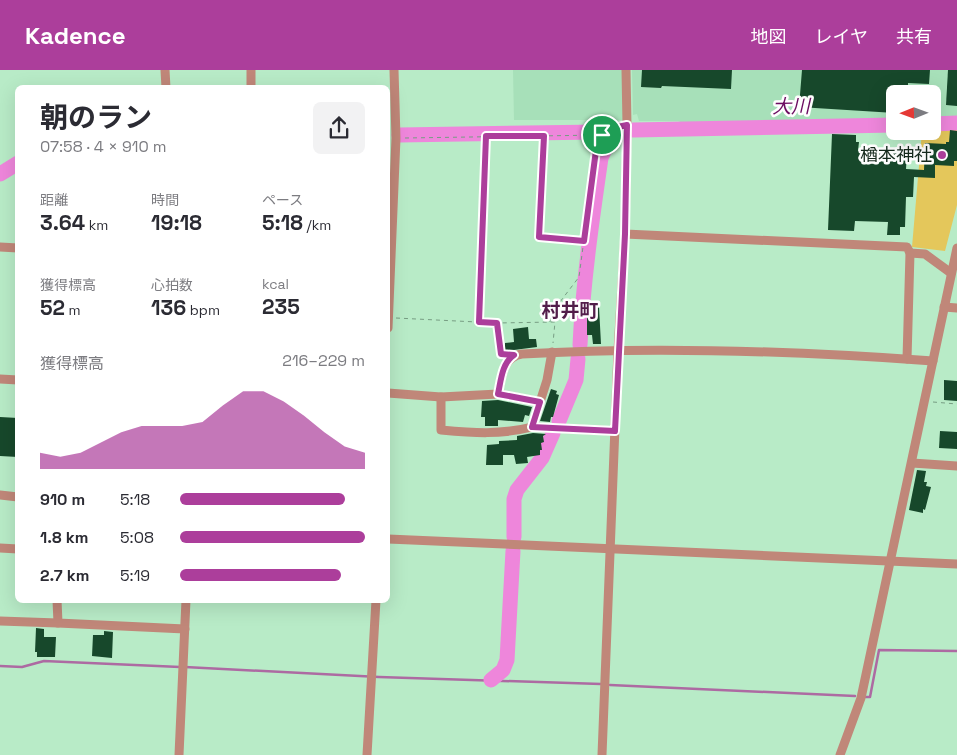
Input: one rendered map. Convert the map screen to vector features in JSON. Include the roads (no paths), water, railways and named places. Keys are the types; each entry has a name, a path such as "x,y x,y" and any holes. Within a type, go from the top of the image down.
{"street":[{"path":"165,70 166,85"},
{"path":"251,70 251,85"},
{"path":"390,222 394,70"},
{"path":"602,755 618,351 625,234 626,70"},
{"path":"625,234 907,247 910,252 907,359"},
{"path":"0,247 15,248"},
{"path":"840,755 861,698 957,248"},
{"path":"910,252 925,254 951,273"},
{"path":"944,307 957,308"},
{"path":"498,394 504,368 509,359 514,355 552,352 724,350 933,361"},
{"path":"532,427 548,380 552,352"},
{"path":"0,379 15,380"},
{"path":"390,393 441,397 498,394 540,402"},
{"path":"441,397 440,430 482,434 511,432 532,427 615,431"},
{"path":"912,463 957,466"},
{"path":"0,495 15,496"},
{"path":"390,538 957,564"},
{"path":"0,548 15,549"},
{"path":"57,603 58,623"},
{"path":"179,755 186,603"},
{"path":"367,755 376,603"},
{"path":"0,620 185,629"}],"waterway":[{"name":"大川","path":"941,124 957,123"},
{"name":"大川","path":"633,130 886,125"},
{"path":"399,135 600,132"},
{"path":"580,345 591,228 601,158 604,150 621,133"},
{"name":"大川","path":"0,174 15,165"},
{"path":"559,421 576,380 578,359"},
{"path":"514,537 514,499 517,490 542,458 553,433"},
{"path":"491,680 503,670 507,660 513,551"},
{"path":"866,697 870,697 879,650 957,651"},
{"path":"0,666 22,667 44,661 180,667"},
{"path":"185,667 379,677 601,684"},
{"path":"610,685 855,696"}],"place":[{"name":"楢本神社","path":"942,155"}],"district":[{"name":"村井町","path":"570,310"}]}
